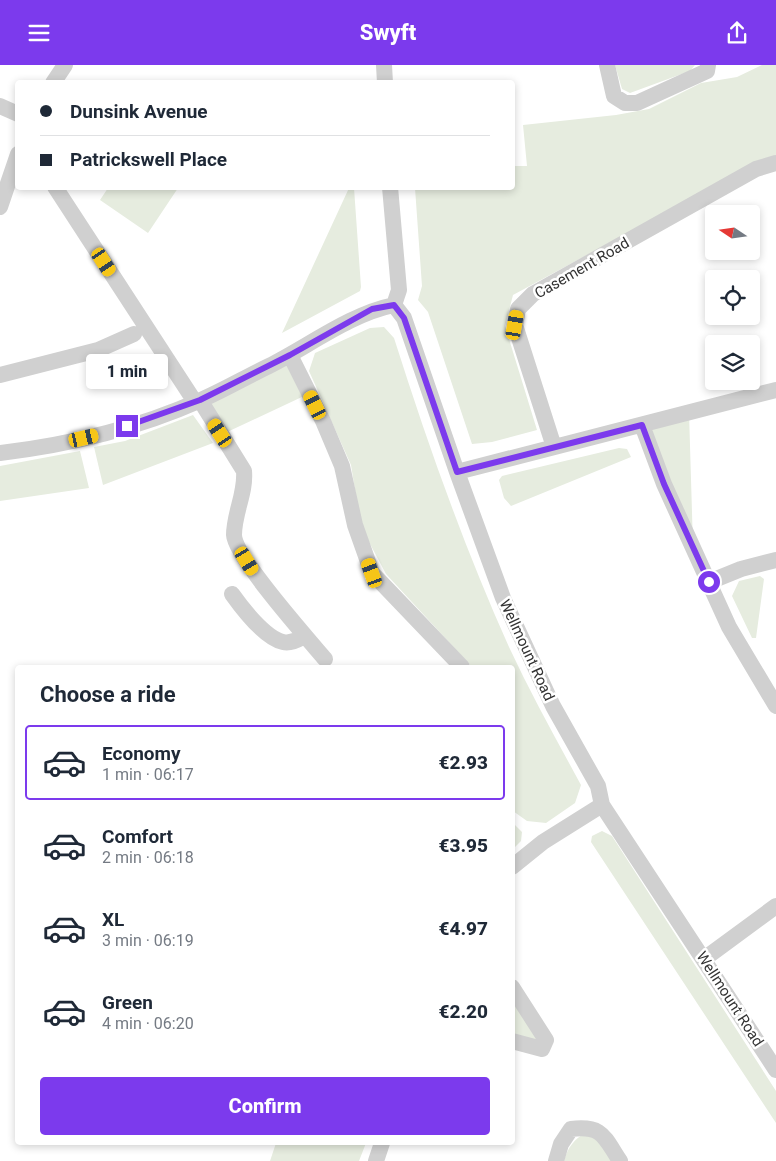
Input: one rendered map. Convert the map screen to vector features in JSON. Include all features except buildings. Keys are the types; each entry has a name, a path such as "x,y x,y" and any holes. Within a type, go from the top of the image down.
{"street":[{"path":"55,80 65,65"},
{"path":"384,65 385,80"},
{"path":"607,65 614,96 625,103 637,103 707,71 708,65"},
{"path":"0,106 15,113"},
{"path":"0,207 15,163"},
{"name":"Casement Road","path":"554,447 515,325 518,309 534,294 550,284 756,169 776,163"},
{"path":"57,190 244,471 245,483 235,524 234,537 254,571 325,659"},
{"path":"0,453 33,449 95,435 198,401 290,355 372,309 394,305 399,291 390,190"},
{"name":"Wellmount Road","path":"394,305 404,318 503,598 553,706 598,786 602,805 776,1070"},
{"path":"0,375 98,350 134,334"},
{"path":"290,355 323,421 342,466 355,525 372,573 460,665"},
{"path":"457,472 776,390"},
{"path":"642,425 664,484 729,627 776,706"},
{"path":"709,582 741,569 776,561"},
{"path":"232,593 245,613 282,642 293,642 305,636"},
{"path":"515,865 543,842 602,805"},
{"path":"704,959 776,906"},
{"path":"515,992 546,1040 542,1049 515,1042"},
{"path":"556,1161 561,1144 571,1129 588,1127 603,1135 620,1161"},
{"path":"376,1161 381,1145"}],"shaded area":[{"path":"615,65 695,65 690,71 630,93 622,89"},
{"path":"762,65 776,65 776,159 753,165 513,295 505,326 537,430 492,442 472,444 428,312 418,300 422,286 415,190 515,190 515,166 527,166 523,125 616,115 649,109 701,83 737,77"},
{"path":"107,190 177,190 148,233 100,200"},
{"path":"348,190 354,190 360,291 282,333"},
{"path":"384,327 394,338 447,494 492,609 526,682 581,785 575,803 546,823 527,821 515,812 515,665 470,665 386,574 361,527 351,465 309,371 315,353 370,328"},
{"path":"290,355 304,396 225,433 200,400"},
{"path":"689,412 693,546 642,425"},
{"path":"193,415 213,443 103,485 94,447 125,441"},
{"path":"619,448 627,449 631,457 511,506 504,498 499,480 502,476"},
{"path":"80,451 89,488 0,501 0,466"},
{"path":"760,576 764,579 756,638 752,638 732,596 739,581"},
{"path":"515,825 522,832 521,841 515,847"},
{"path":"602,831 612,836 776,1091 776,1123 591,842 592,836"},
{"path":"515,1004 538,1040 515,1037"},
{"path":"587,1132 601,1139 615,1161 564,1161 572,1144"},
{"path":"275,1145 365,1145 359,1161 270,1161"}],"route":[{"path":"127,426 200,400 290,355 372,309 394,305 404,318 457,472 642,425 664,484 709,582"}]}
